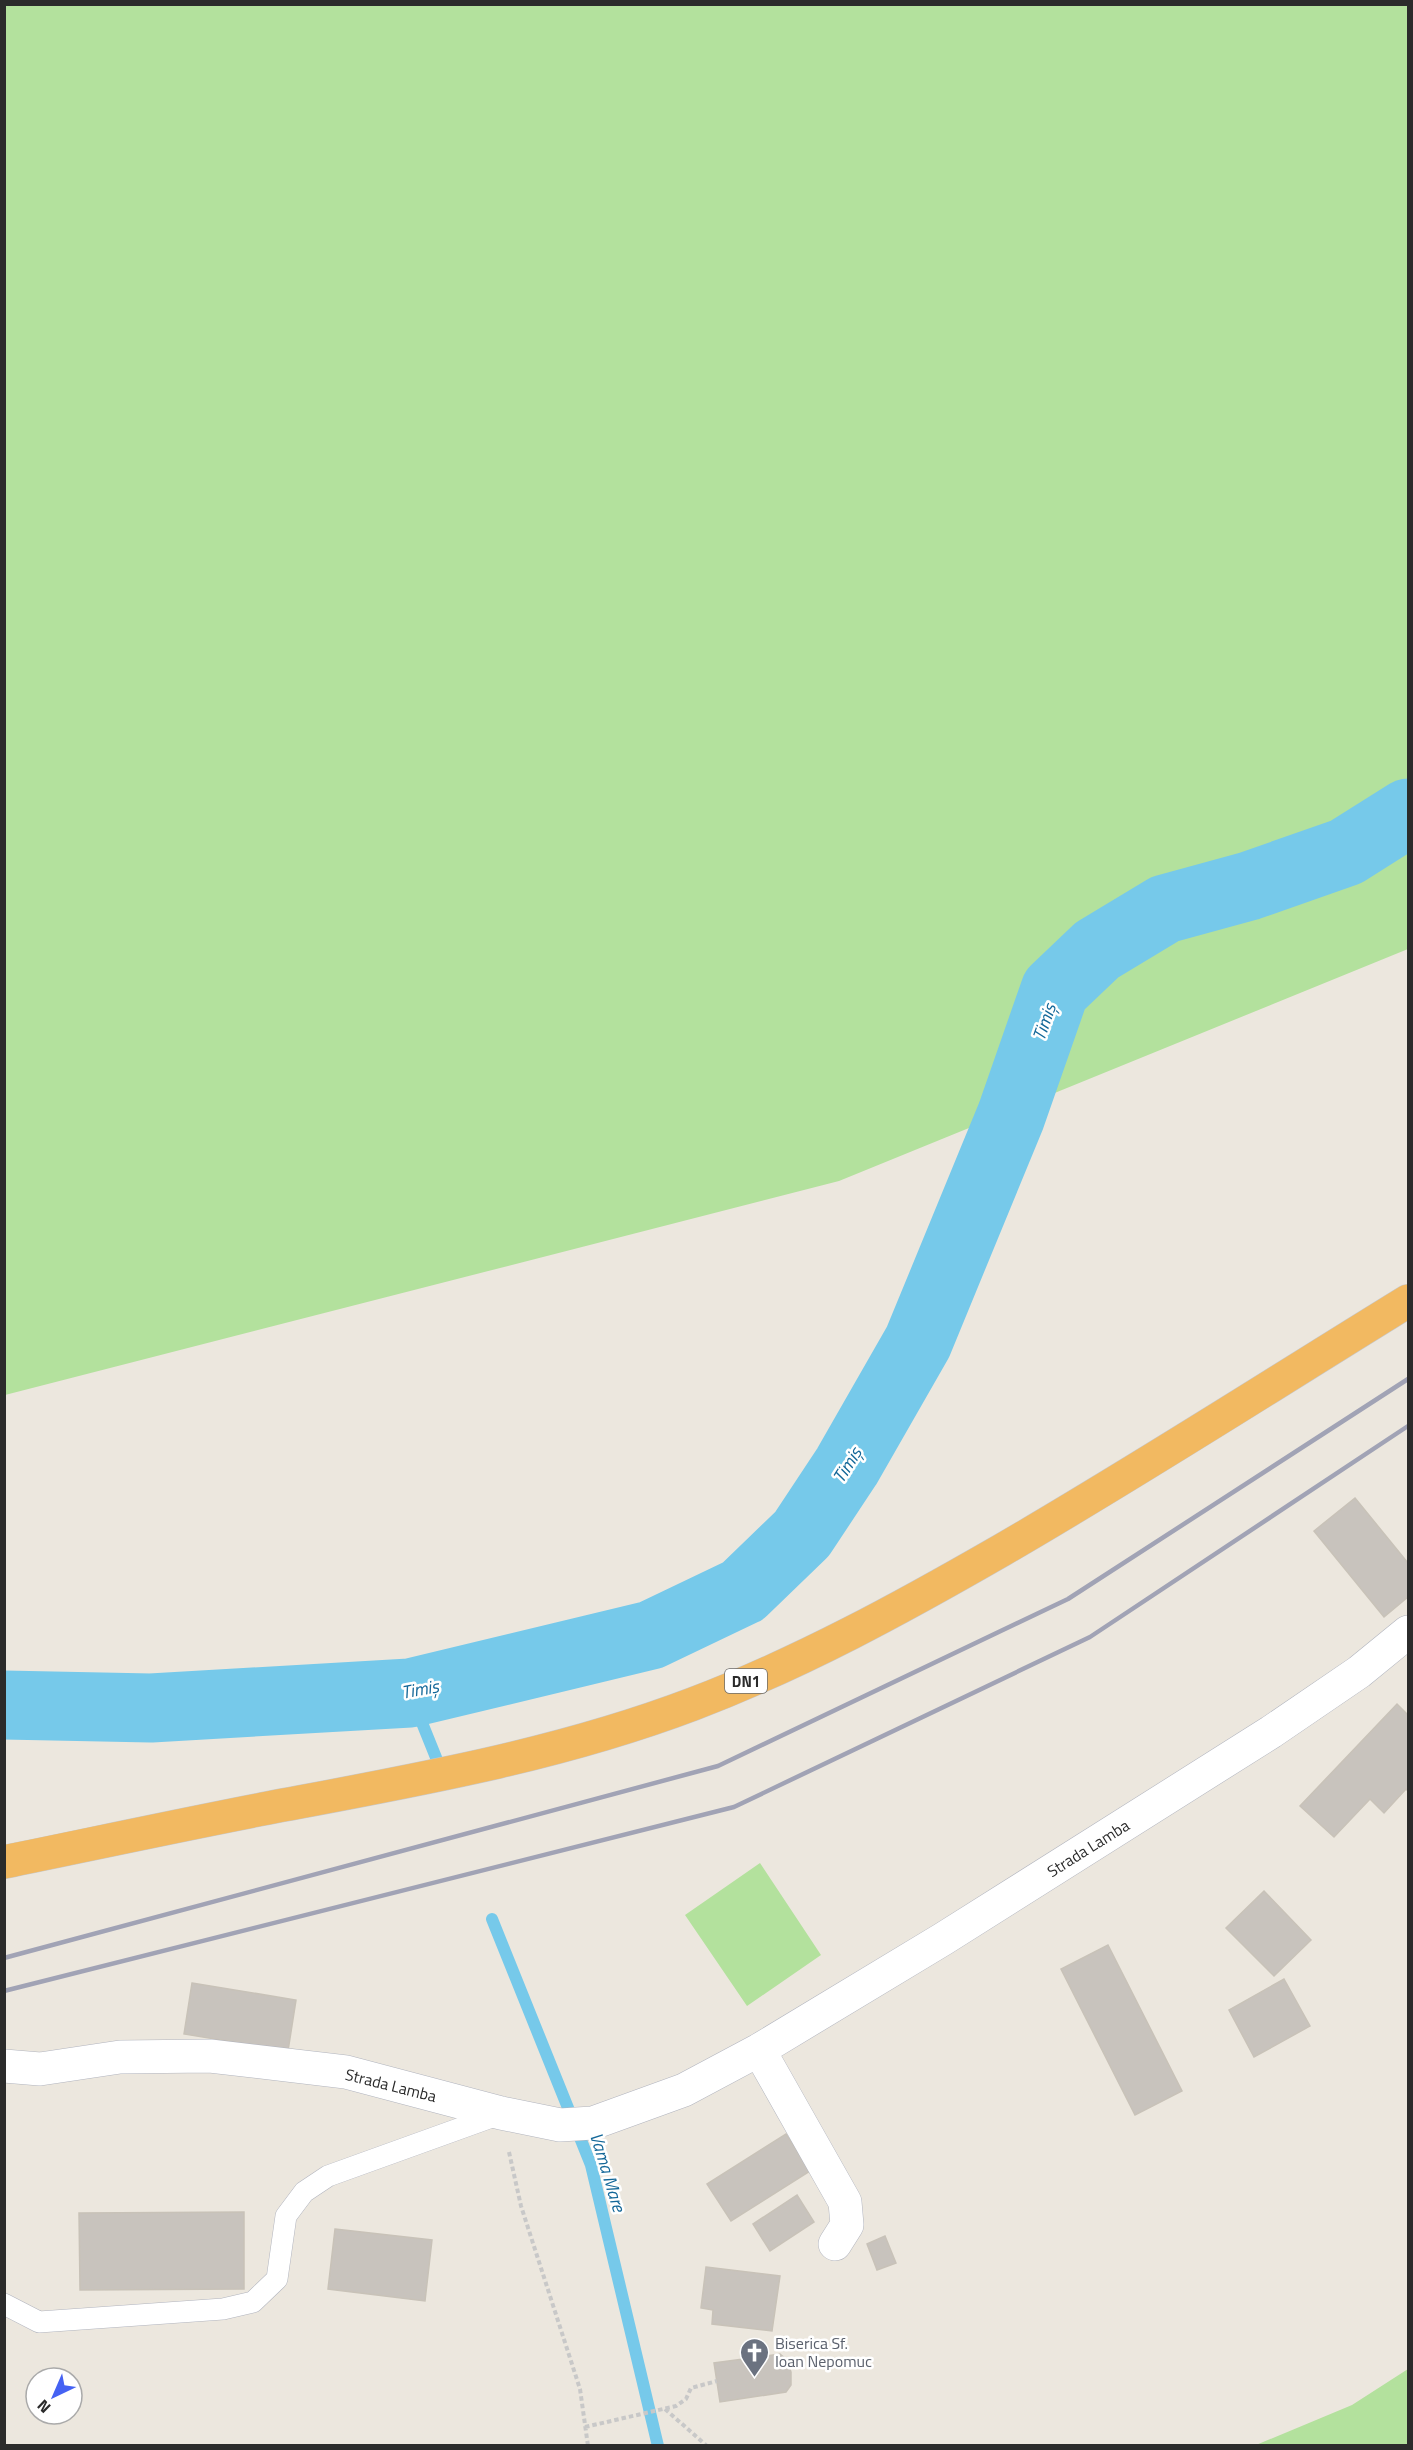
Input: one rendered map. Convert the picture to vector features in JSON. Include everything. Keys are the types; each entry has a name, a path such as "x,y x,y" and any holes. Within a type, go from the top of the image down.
{"highway":[{"name":"DN1","path":"4,1862 217,1818 425,1779 574,1743 693,1704 802,1657 873,1622 955,1577 1063,1515 1408,1301"}],"street":[{"name":"Strada Lamba","path":"4,2066 40,2069 120,2057 210,2056 346,2072 501,2114 560,2125 593,2123 684,2090 759,2050 943,1939 1271,1732 1359,1672 1408,1632"},
{"path":"759,2050 845,2202 847,2225 835,2244"}],"lane":[{"path":"4,2304 39,2322 223,2309 253,2302 277,2279 286,2216 304,2192 328,2176 501,2114"}],"path":[{"path":"501,2114 521,2206 580,2389 588,2445"},
{"path":"585,2427 676,2406 686,2399 692,2388 717,2381"},
{"path":"664,2409 707,2445"}],"green space":[{"path":"5,4 1408,5 1408,949 839,1181 5,1395"},
{"path":"760,1863 821,1955 747,2006 685,1915"},
{"path":"1408,2369 1408,2445 1256,2445 1352,2405"}],"building":[{"path":"1355,1498 1408,1563 1408,1597 1384,1617 1314,1531"},
{"path":"1397,1704 1408,1715 1408,1791 1406,1789 1384,1813 1370,1799 1334,1837 1300,1806"},
{"path":"1264,1891 1311,1940 1274,1976 1226,1928"},
{"path":"1108,1945 1182,2091 1135,2115 1061,1969"},
{"path":"1284,1979 1310,2026 1254,2057 1229,2010"},
{"path":"192,1983 296,2000 288,2051 184,2034"},
{"path":"786,2134 810,2171 731,2221 707,2184"},
{"path":"797,2195 814,2222 770,2251 753,2224"},
{"path":"244,2212 244,2289 80,2290 79,2213"},
{"path":"335,2229 432,2240 425,2301 328,2289"},
{"path":"885,2236 896,2263 877,2270 867,2244"},
{"path":"706,2267 780,2276 772,2331 712,2324 713,2310 701,2308"},
{"name":"Biserica Sf. Ioan Nepomuc","path":"780,2354 787,2360 791,2372 791,2385 786,2392 720,2402 714,2363"}],"waterway":[{"name":"Timiș","path":"4,1705 151,1708 410,1693 651,1635 743,1591 802,1534 847,1466 918,1342 1011,1116 1055,990 1097,950 1165,909 1249,886 1346,852 1408,813"},
{"name":"Vama Mare","path":"410,1693 437,1760"},
{"name":"Vama Mare","path":"492,1919 591,2165 658,2446"}],"railway":[{"path":"4,1958 718,1766 1068,1599 1408,1379"},
{"path":"4,1991 734,1807 1090,1637 1408,1426"}],"place":[{"name":"Biserica Sf. Ioan Nepomuc","path":"754,2378"}]}
